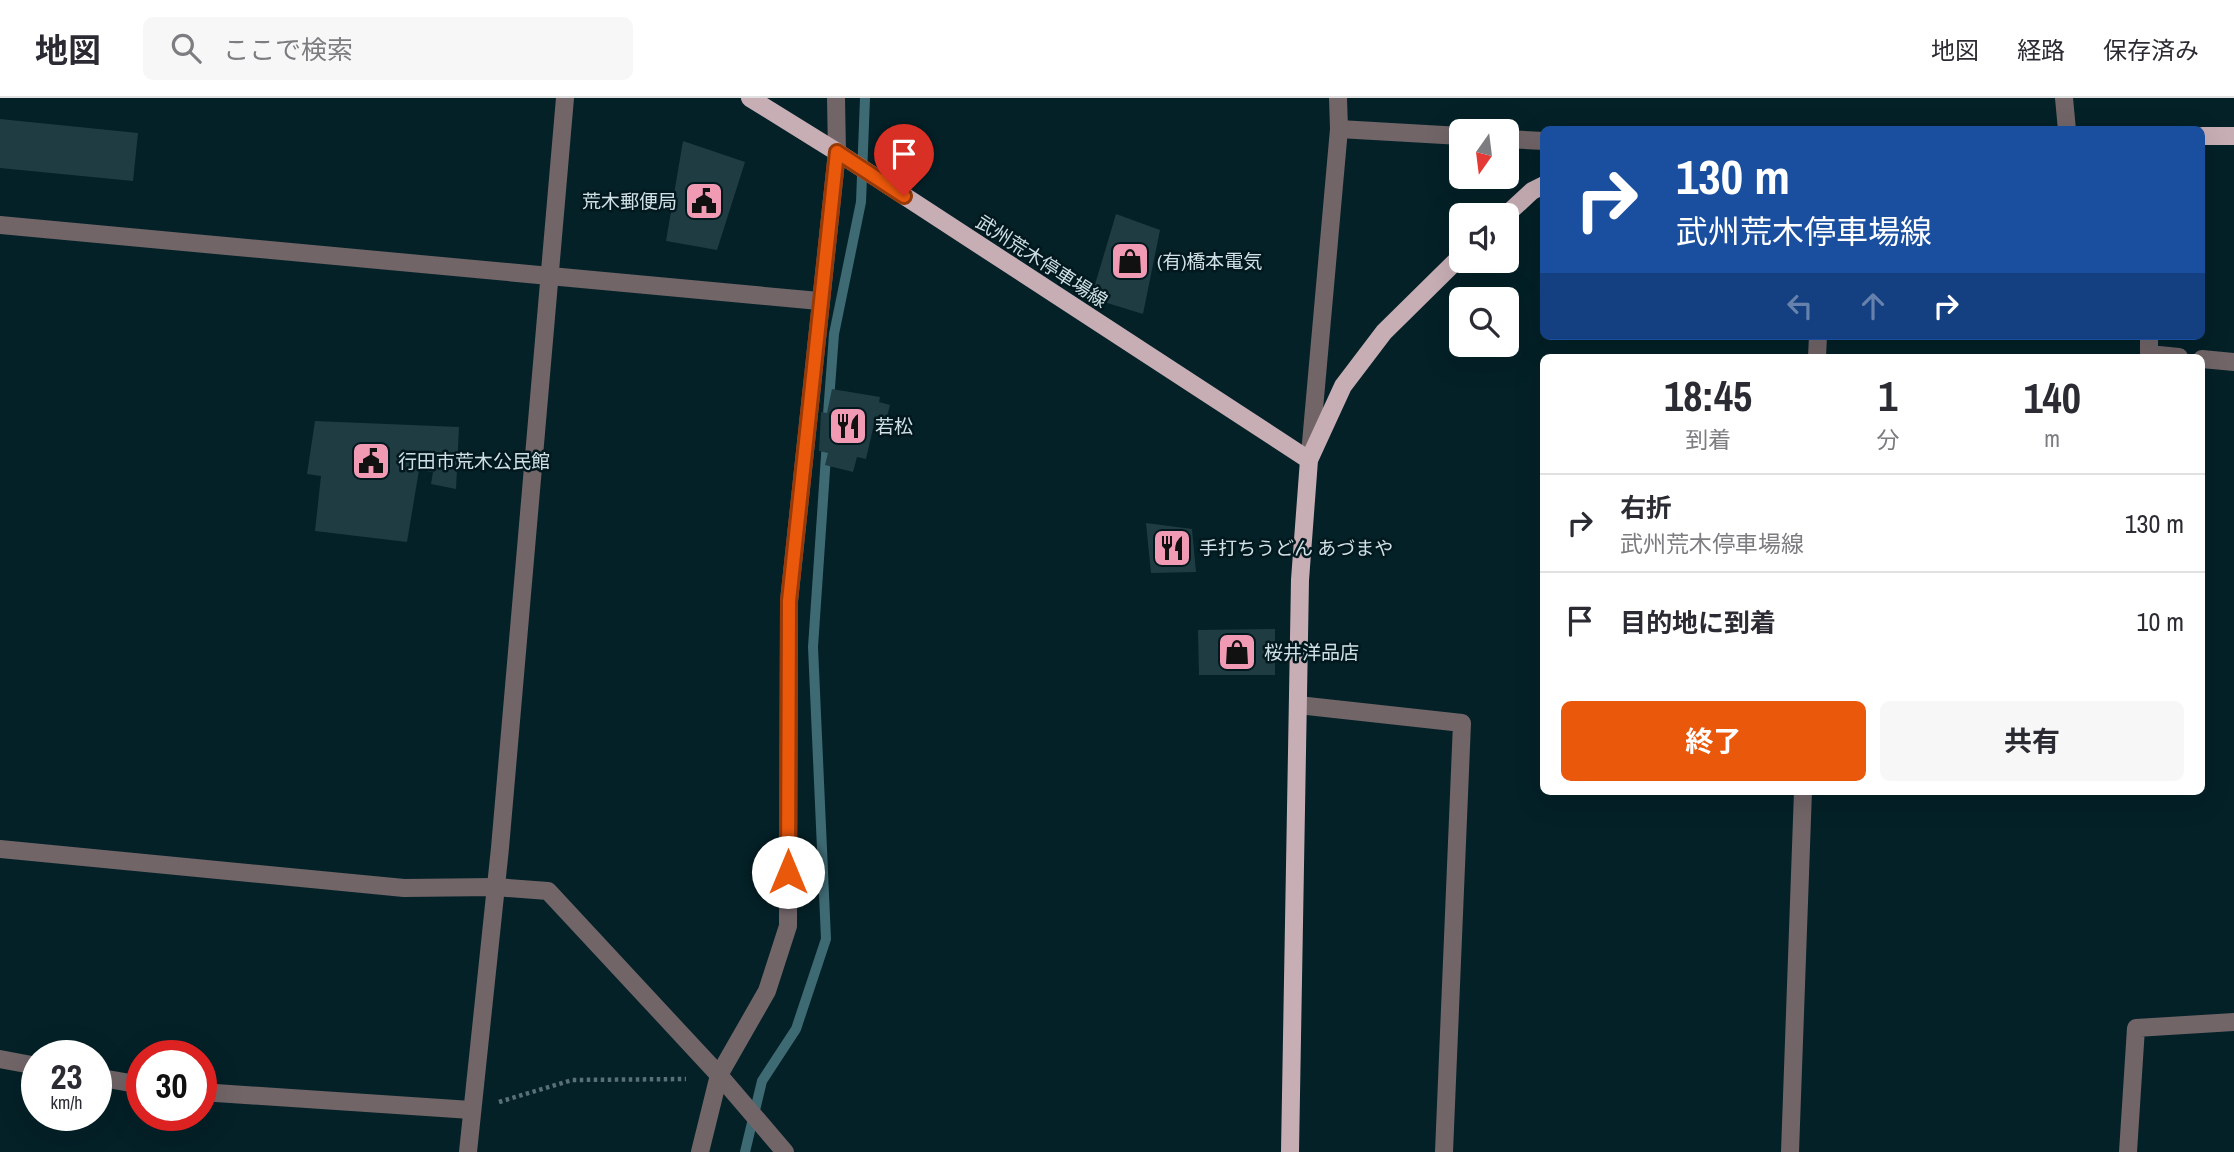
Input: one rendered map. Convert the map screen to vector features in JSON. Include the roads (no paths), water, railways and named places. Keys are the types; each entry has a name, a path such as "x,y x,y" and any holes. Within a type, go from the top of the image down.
{"main road":[{"name":"武州荒木停車場線","path":"750,98 1310,460"},
{"path":"2205,136 2234,136"},
{"path":"1519,203 1540,186"},
{"path":"1290,1152 1300,580 1310,460 1342,386 1384,332 1449,268"}],"street":[{"path":"468,1152 495,887 565,98"},
{"path":"701,1152 719,1075 767,991 788,926 789,601 837,152 836,98"},
{"path":"1310,460 1339,129 1338,98"},
{"path":"2064,98 2067,126"},
{"path":"1339,129 1449,135"},
{"path":"1519,140 1540,141"},
{"path":"0,225 819,301"},
{"path":"2205,359 2234,362"},
{"path":"1298,705 1462,723 1444,1152"},
{"path":"1790,1152 1803,795"},
{"path":"0,849 404,888 495,887 548,891 719,1075 785,1152"},
{"path":"2128,1152 2136,1028 2234,1022"},
{"path":"0,1059 21,1063"},
{"path":"217,1093 471,1110"}],"waterway":[{"path":"828,414 834,334 861,202 865,98"},
{"path":"745,1152 762,1081 796,1029 826,939 813,647 827,441"}],"place":[{"name":"荒木郵便局","path":"704,201"},
{"name":"(有)橋本電気","path":"1130,261"},
{"name":"若松","path":"848,426"},
{"name":"行田市荒木公民館","path":"371,461"},
{"name":"手打ちうどん あづまや","path":"1172,548"},
{"name":"桜井洋品店","path":"1237,652"}]}
